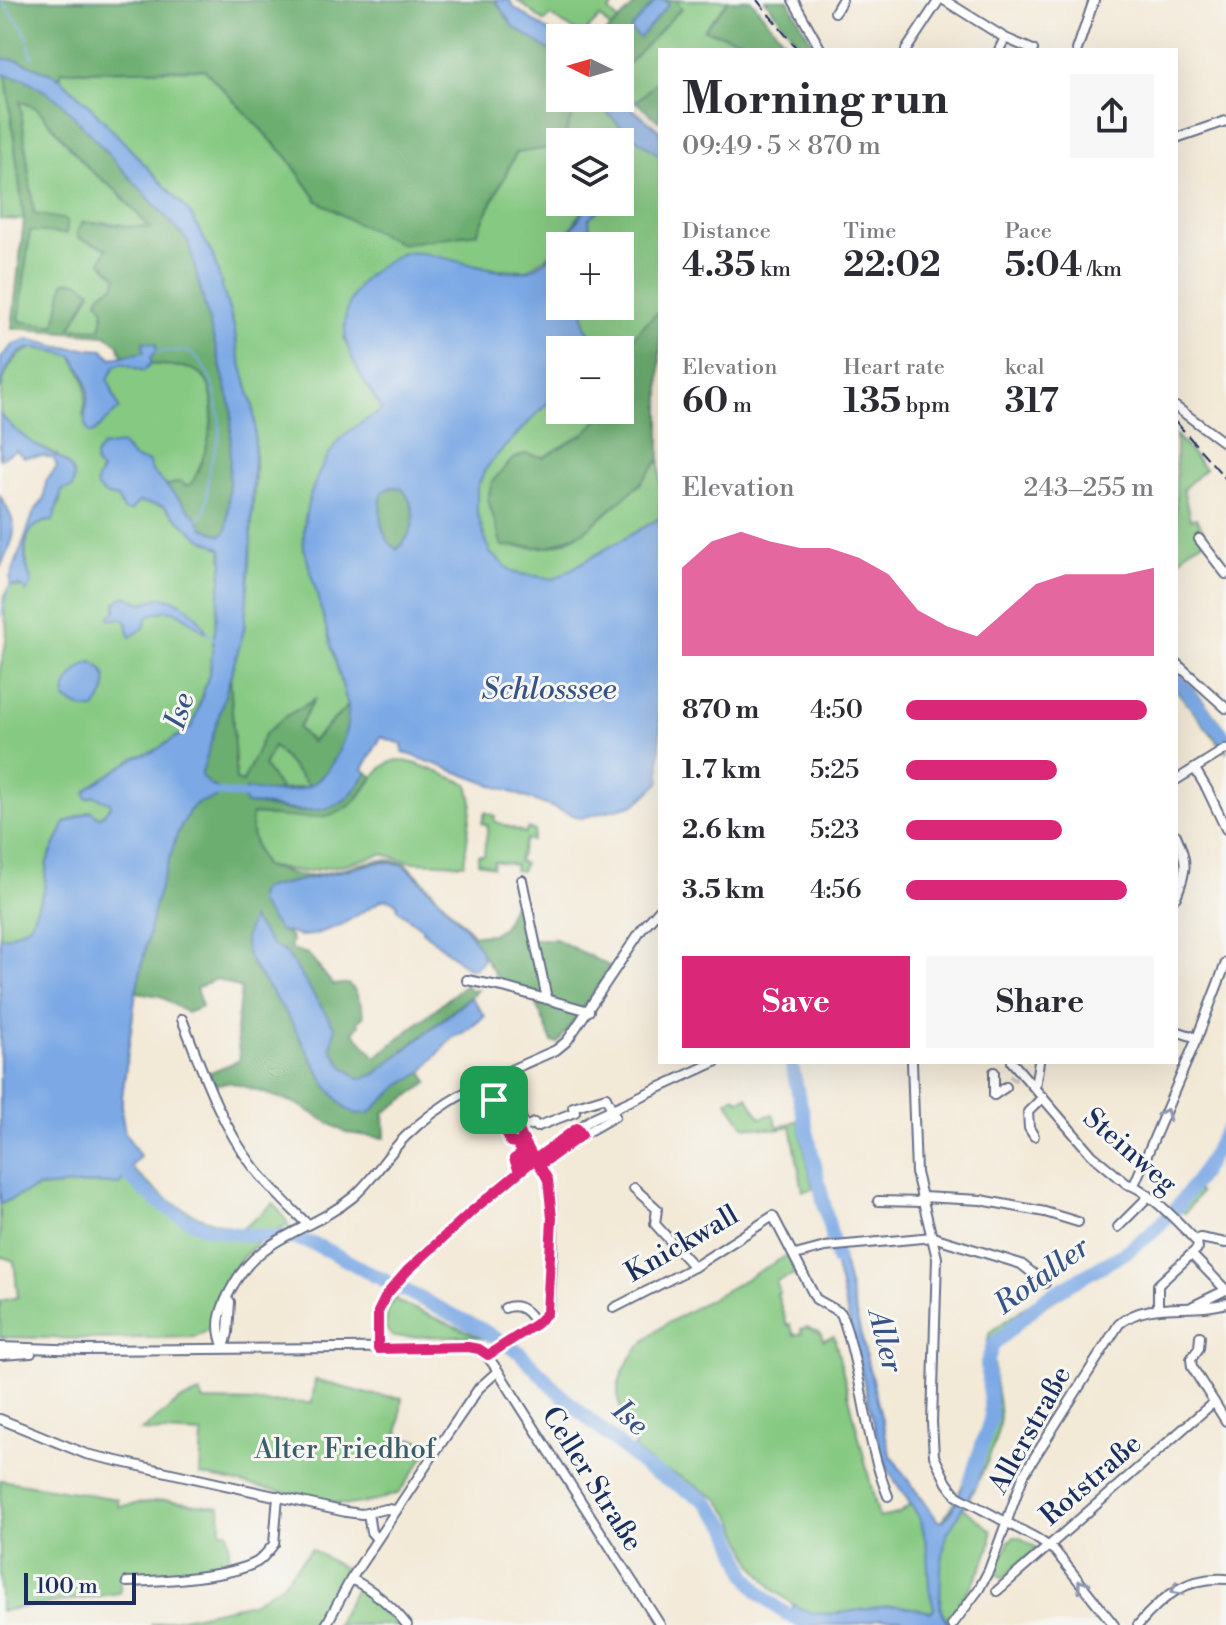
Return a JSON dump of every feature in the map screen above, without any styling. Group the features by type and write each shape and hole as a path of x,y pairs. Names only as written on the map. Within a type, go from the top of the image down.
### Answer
{"street":[{"path":"793,0 820,48"},
{"path":"835,12 842,0"},
{"path":"907,48 942,0 1005,38 1028,48"},
{"path":"1078,48 1094,0"},
{"path":"1000,48 1005,38"},
{"path":"1178,137 1226,121"},
{"path":"1178,408 1224,440"},
{"path":"1199,539 1226,574"},
{"path":"1178,665 1226,708"},
{"path":"1213,695 1226,701"},
{"path":"1178,779 1224,747"},
{"path":"1195,769 1226,829"},
{"path":"1178,840 1186,861 1178,892"},
{"path":"522,880 547,999"},
{"path":"224,1348 217,1333 224,1302 235,1280 262,1249 353,1196 406,1136 450,1099 556,1050 567,1041 642,929 658,911"},
{"path":"1134,1185 1226,963"},
{"path":"467,980 589,1011"},
{"path":"182,1019 218,1108 238,1143 251,1164 307,1224"},
{"path":"1178,1032 1197,1038"},
{"path":"506,1082 505,1089 501,1087 490,1092 493,1104 499,1102 506,1124 512,1122 515,1129 507,1134 510,1142 516,1143 523,1153 514,1159 518,1169 607,1111 711,1064"},
{"path":"912,1064 915,1160 937,1258 932,1441 941,1472 962,1499 1049,1546 1114,1625"},
{"name":"Steinweg","path":"1012,1064 1012,1080"},
{"path":"1035,1087 1039,1064"},
{"name":"Steinweg","path":"994,1072 994,1095 1012,1080"},
{"path":"506,1082 510,1079 514,1084 520,1102 517,1107 525,1127 534,1123 536,1127 575,1112 573,1107 606,1097 607,1111"},
{"name":"Steinweg","path":"1012,1080 1035,1087 1092,1155 1127,1184 1134,1185 1197,1242 1198,1248 1158,1285 1158,1309"},
{"path":"0,1355 84,1350 468,1347 488,1355 549,1307 552,1218 548,1180 522,1137 514,1117 512,1094 506,1082"},
{"path":"1034,1136 1029,1128 1028,1112 1043,1097"},
{"path":"378,1349 378,1312 400,1278 535,1158"},
{"path":"634,1188 657,1209 655,1224 694,1267"},
{"path":"1118,1227 1148,1197"},
{"path":"878,1201 981,1200 1045,1212 1078,1222"},
{"name":"Knickwall","path":"614,1308 694,1267 773,1216 816,1299 841,1313 867,1432 879,1477 888,1496"},
{"path":"795,1255 825,1247 933,1237 1021,1264 1045,1283"},
{"path":"1200,1238 1226,1243"},
{"path":"1189,1308 1226,1290 1193,1256"},
{"name":"Allerstraße","path":"952,1625 989,1570 1024,1474 1119,1324 1134,1314 1158,1309 1206,1308 1226,1303"},
{"path":"505,1308 511,1305 522,1308 533,1320"},
{"path":"1200,1336 1199,1348 1191,1363 1226,1421"},
{"path":"0,1347 84,1350"},
{"name":"Celler Straße","path":"488,1355 660,1625"},
{"path":"326,1625 351,1579 396,1510 479,1388 498,1371"},
{"name":"Rotstraße","path":"997,1591 1214,1402"},
{"path":"0,1419 86,1454 346,1512 396,1510"},
{"path":"127,1582 225,1572 255,1563 274,1544 278,1496"},
{"path":"368,1513 371,1532 377,1539"},
{"path":"351,1579 407,1625"},
{"path":"1138,1625 1165,1596 1181,1587 1203,1579 1226,1579"}],"green space":[{"path":"0,0 495,0 513,26 546,48 546,112 574,112 567,128 546,128 546,148 516,153 477,233 401,244 318,201 287,157 204,69 62,71 60,78 21,61 0,58"},
{"path":"517,0 619,0 609,11 620,22 617,24 606,24 600,17 593,24 564,24 550,16 545,22"},
{"path":"640,0 676,0 682,8 634,58 634,24 615,24"},
{"path":"676,0 729,0 704,30 742,40 746,48 658,48 658,83 636,102 634,57 681,8"},
{"path":"729,0 751,0 790,48 746,48 742,40 704,30"},
{"path":"765,0 788,0 815,48 802,48"},
{"path":"204,69 287,157 318,201 477,233 516,153 546,148 546,216 579,216 568,232 546,232 546,258 527,270 496,269 402,253 368,276 344,339 382,410 337,442 312,490 304,548 348,706 311,742 298,728 313,701 285,717 268,733 243,782 236,780 230,676 244,630 255,476 255,426 234,327 213,256 190,213 60,78 61,71"},
{"path":"0,74 6,75 24,220 0,219"},
{"path":"6,75 25,79 60,101 188,241 232,410 227,529 223,536 203,528 166,486 181,481 185,486 191,484 203,459 212,408 206,380 191,369 151,364 143,342 145,352 123,357 117,343 105,335 12,328 24,220","holes":["20,101 37,108 89,169 117,191 150,228 83,222 77,232 78,238 107,248 101,262 117,277 114,286 102,292 98,300 104,310 100,329 71,328 91,291 75,282 64,282 55,326 19,321 30,231 66,234 67,220 34,214"]},
{"path":"656,82 658,82 658,120 636,102"},
{"path":"20,101 37,108 89,169 117,191 151,229 103,222 79,238 107,248 101,262 118,277 114,286 107,290 101,329 70,328 91,291 64,283 55,326 19,322 30,230 66,234 67,220 34,215"},
{"path":"634,110 658,129 658,313 634,336 592,336 585,326 584,320 634,320 634,232 590,232 589,218 634,216 634,128 567,128 574,112"},
{"path":"658,313 658,461 639,485 585,531 549,547 502,546 488,499 492,482 513,459 525,454 544,457 585,433 594,424 634,424 634,337"},
{"path":"34,348 72,355 85,384 83,416 119,409 108,379 115,365 123,363 143,371 151,364 180,367 196,371 206,380 211,393 211,425 203,459 192,484 185,486 181,482 166,486 126,449 98,451 95,463 102,470 96,483 107,496 117,498 130,511 139,502 164,506 197,536 222,549 223,563 210,671 192,727 90,787 89,798 94,795 111,802 111,806 100,819 90,811 65,823 47,862 44,891 30,925 9,936 0,937 0,668 7,634 4,600 10,586 24,588 32,583 26,555 28,536 32,528 48,521 59,505 62,490 72,487 74,479 57,455 16,432 0,414 3,383 10,366 16,358"},
{"path":"546,404 546,424 594,424 585,433 544,457 525,454 513,459 492,482 488,499 502,546 546,547 576,536 608,512 658,461 658,519 554,579 514,573 490,553 477,513 477,487 485,470"},
{"path":"1178,437 1205,469 1183,489 1190,519 1197,518 1207,539 1187,551 1178,562"},
{"path":"392,487 402,488 413,512 409,535 397,550 386,538 380,516 382,492"},
{"path":"1178,670 1226,729 1226,752 1178,692"},
{"path":"230,676 236,780 243,782 264,735 283,718 314,700 298,728 311,742 348,706 344,740 333,761 318,779 309,786 273,746 264,766 281,790 263,792 247,789 243,797 246,804 291,811 315,810 344,797 367,772 373,777 348,807 327,816 302,818 252,814 252,835 264,866 307,876 381,860 406,863 474,935 491,934 504,926 513,904 524,919 531,939 556,939 611,967 558,1043 552,1042 531,991 493,981 498,979 470,934 401,864 380,862 263,889 258,896 279,930 292,940 290,949 308,954 333,985 347,984 354,989 364,1016 353,1032 376,1057 465,985 471,990 478,990 374,1075 359,1079 343,1066 331,1048 335,1028 287,954 271,944 251,919 252,965 288,1016 328,1088 369,1113 398,1087 423,1071 428,1083 384,1113 385,1138 346,1133 297,1104 246,1087 229,1082 212,1085 208,1073 240,1060 236,1029 241,989 217,979 196,988 202,1007 187,1013 160,996 136,992 155,903 177,835 196,803 216,798 218,789 201,776"},
{"path":"273,745 309,786 281,790 264,766"},
{"path":"400,760 468,784 472,802 464,864 413,862 382,854 303,872 264,866 252,834 252,814 296,817 317,815 347,805 361,795 385,765"},
{"path":"485,812 495,816 494,821 525,833 528,828 535,831 532,841 526,839 518,861 524,864 521,871 514,870 515,865 494,861 493,867 478,862 478,855 484,855 488,825 482,823"},
{"path":"735,1096 738,1100 748,1097 760,1118 773,1114 778,1128 798,1120 813,1189 803,1191 791,1126 778,1130 744,1126 727,1101"},
{"path":"1226,1124 1226,1144 1196,1189 1200,1193 1185,1213 1180,1210 1137,1250 1036,1312 1004,1339 996,1351 994,1368 1000,1415 997,1435 980,1478 963,1508 991,1530 991,1540 976,1577 947,1619 952,1625 929,1625 898,1606 829,1617 803,1612 774,1590 753,1564 734,1520 718,1499 681,1477 655,1467 634,1448 640,1437 623,1414 618,1398 623,1373 637,1350 666,1324 788,1255 795,1274 776,1281 787,1325 790,1324 794,1335 802,1333 801,1329 807,1327 820,1332 823,1340 834,1336 879,1518 898,1514 911,1504 921,1520 924,1534 950,1510 982,1436 987,1413 984,1364 990,1332 1051,1288 1126,1248 1157,1223 1199,1170"},
{"path":"132,1169 169,1200 210,1221 242,1229 274,1203 289,1225 246,1253 229,1277 212,1325 196,1337 0,1337 0,1301 18,1297 14,1261 0,1256 0,1204 37,1188 98,1183 120,1185"},
{"path":"395,1297 398,1302 485,1339 468,1336 393,1337 385,1328 387,1310"},
{"name":"Alter Friedhof","path":"315,1380 368,1394 402,1398 398,1436 433,1444 399,1493 348,1505 200,1475 202,1434 141,1431 179,1401 200,1393 204,1401 312,1403"},
{"path":"0,1480 118,1499 118,1506 165,1500 220,1507 221,1531 228,1531 230,1568 120,1577 120,1593 0,1611"},
{"path":"1014,1537 1037,1548 1004,1578 995,1573 1009,1541"},
{"path":"311,1549 345,1569 310,1625 150,1625 252,1603 282,1584"},
{"path":"356,1588 374,1599 401,1625 336,1625"}],"water":[{"path":"495,0 509,0 515,8 546,29 546,48 513,26"},
{"path":"656,0 669,4 640,38 634,33 634,25"},
{"path":"0,58 21,61 60,78 190,213 213,256 234,327 255,426 250,564 244,630 201,776 218,789 216,798 197,803 189,811 177,835 155,903 136,992 122,1116 125,1133 140,1156 120,1185 98,1183 37,1188 0,1204 0,937 9,936 30,925 44,891 47,862 65,823 91,811 100,818 111,806 110,802 94,796 87,799 85,792 137,757 154,751 192,727 210,671 222,549 197,536 164,506 139,502 130,511 123,510 117,498 107,496 97,488 97,479 102,471 97,467 95,457 102,447 121,444 135,458 148,461 152,471 203,528 222,536 227,529 232,410 188,241 60,101 25,79 0,74"},
{"path":"634,111 658,129 658,155 634,137 634,128 622,128 607,112"},
{"path":"580,216 591,216 590,232 570,232"},
{"name":"Schlosssee","path":"401,254 427,254 515,272 546,260 546,320 584,320 592,336 546,336 546,404 485,470 477,487 477,513 490,553 514,573 554,579 658,519 658,784 636,804 581,818 403,752 402,744 381,737 363,769 367,772 350,795 336,805 298,810 246,804 242,797 247,789 286,791 301,789 317,780 333,763 346,728 348,706 304,548 304,534 311,493 329,454 347,433 382,410 357,368 346,340 347,309 354,293 372,272","holes":["392,487 402,488 411,504 412,527 397,550 383,531 380,516 382,492"]},
{"path":"28,339 59,347 103,350 112,358 144,352 143,341 156,344 156,352 144,371 123,363 115,366 108,379 119,409 93,433 89,433 85,418 86,382 72,355 39,348 20,352 11,363 0,390 1,358 14,344"},
{"path":"0,414 29,441 68,465 74,479 72,488 62,490 53,521 42,523 29,535 25,553 32,583 26,592 22,586 10,586 10,579 34,512 44,499 46,481 57,467 54,459 23,457 16,450 0,459"},
{"path":"0,496 11,516 14,532 0,568"},
{"path":"125,596 142,603 159,598 183,604 200,620 207,633 180,614 167,611 148,616 144,628 130,637 124,619 110,620 109,617 116,611 116,602"},
{"path":"91,662 103,671 106,683 103,697 95,709 86,709 65,699 65,693 72,677"},
{"path":"380,862 401,864 453,914 479,949 483,959 475,968 469,969 398,910 397,903 387,899 341,925 313,935 300,936 279,930 258,903 259,893 263,889"},
{"path":"251,919 271,944 287,954 335,1028 331,1048 343,1066 359,1079 374,1075 471,997 485,1016 452,1038 423,1071 398,1087 369,1113 357,1114 346,1109 328,1088 288,1016 252,964 245,940"},
{"path":"840,1249 890,1453 938,1521 943,1521 950,1514 972,1464 982,1466 977,1482 946,1536 940,1606 948,1625 914,1625 900,1619 880,1619 854,1625 799,1625 787,1617 794,1605 806,1611 832,1614 886,1606 931,1612 934,1608 921,1520 888,1470 881,1453 832,1250"}],"waterway":[{"path":"1,0 28,39"},
{"path":"29,44 32,58"},
{"path":"156,352 179,351 195,356 208,373 216,396 220,433 209,469 205,512 198,519"},
{"path":"0,617 10,586"},
{"path":"207,633 215,639"},
{"name":"Rotaller","path":"1178,681 1226,739"},
{"path":"209,792 251,796"},
{"name":"Aller","path":"791,1064 837,1260"},
{"name":"Rotaller","path":"970,1482 991,1417 987,1363 993,1345 1045,1298 1125,1253 1148,1236 1177,1207 1202,1173 1226,1131"},
{"name":"Ise","path":"114,1160 168,1209 201,1226 245,1235 304,1241 375,1276"},
{"name":"Ise","path":"380,1278 481,1329 519,1352 563,1397 645,1467 705,1500 728,1527 746,1574 759,1592 780,1610 803,1623"}],"railway":[{"path":"757,0 796,48"},
{"path":"1178,424 1226,479"}],"route":[{"path":"494,1100 490,1092 501,1087 505,1089 507,1083 512,1094 512,1110 522,1137 533,1157 535,1159 540,1166 548,1180 552,1218 547,1313 536,1324 488,1355 468,1347 378,1349 380,1304 407,1271 507,1180 535,1159 538,1157 577,1128 582,1135 543,1163 538,1157 533,1157 518,1169 514,1159 523,1153 516,1143 510,1142 507,1134 515,1129 512,1122 506,1124 501,1105 499,1102 493,1104 494,1100"}]}
